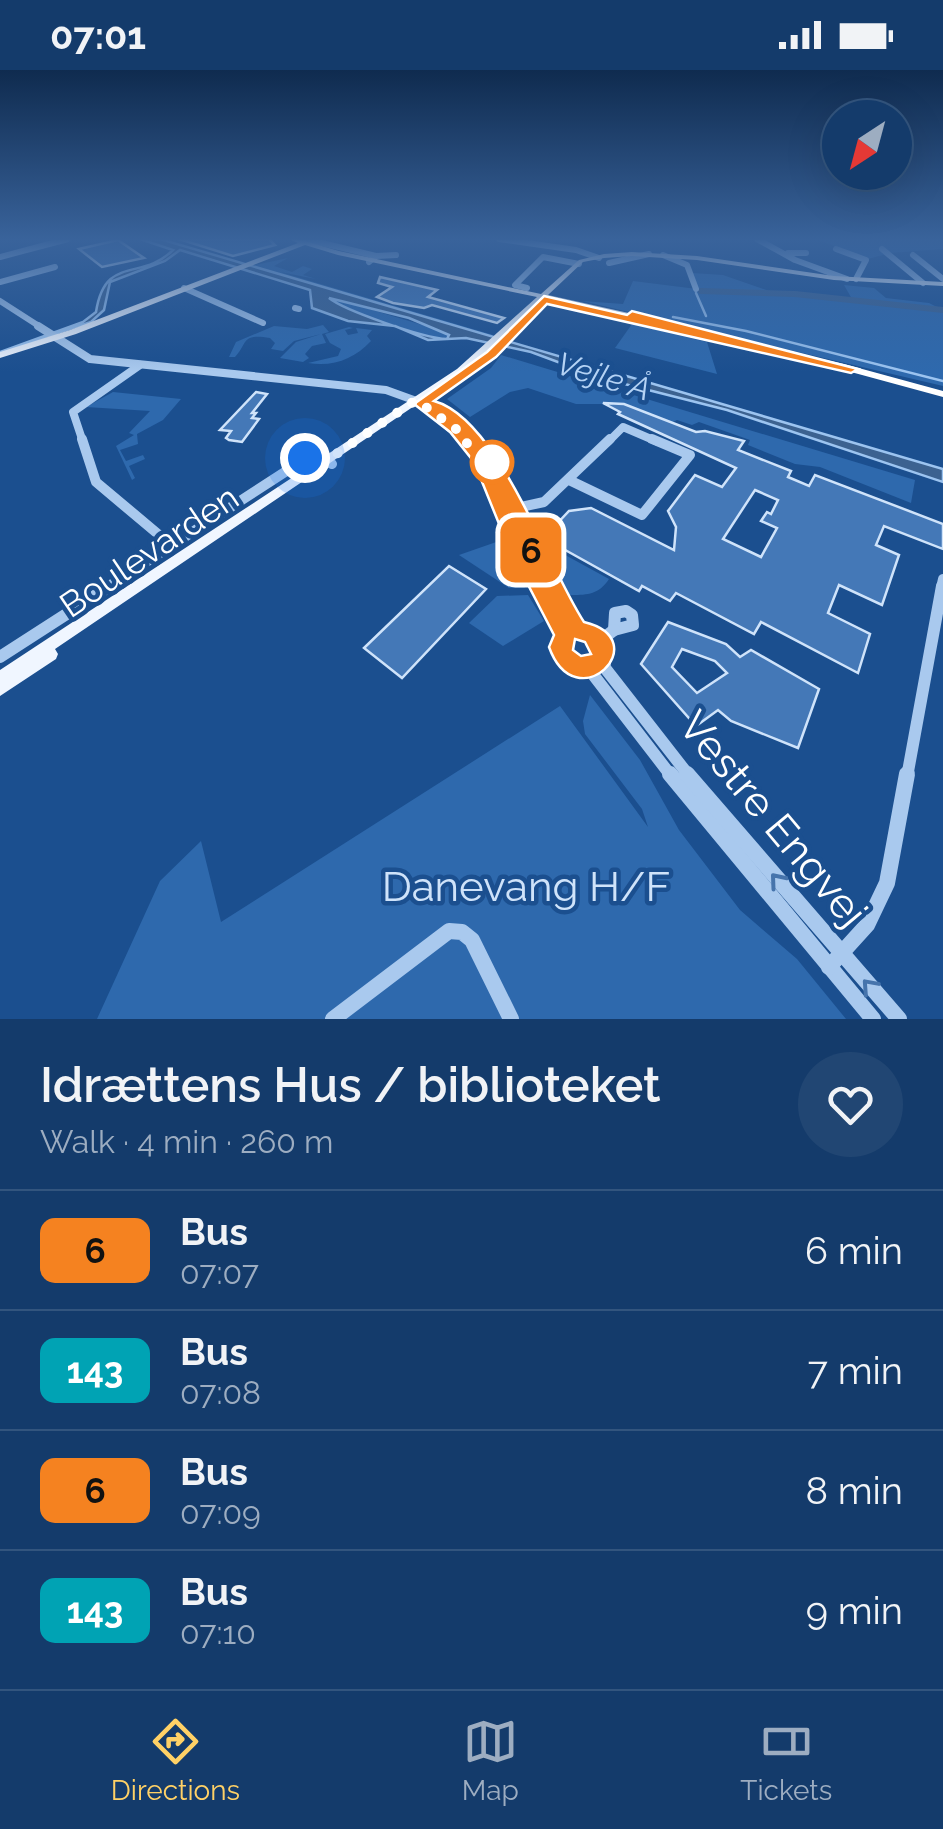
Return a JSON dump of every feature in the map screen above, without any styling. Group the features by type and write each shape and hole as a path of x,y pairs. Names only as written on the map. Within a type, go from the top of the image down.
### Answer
{"highway":[{"path":"545,298 851,369"},
{"path":"719,334 943,394"}],"main road":[{"path":"0,355 196,283"},
{"path":"480,283 719,334"},
{"name":"Boulevarden","path":"0,689 418,402 498,343 559,283"},
{"name":"Boulevarden","path":"0,678 329,463"}],"street":[{"path":"518,283 515,286 528,288"},
{"path":"694,283 696,288"},
{"path":"184,288 259,321"},
{"path":"0,302 90,359 386,390 418,402 466,439 486,468 571,632"},
{"name":"Boulevarden","path":"140,365 73,412 96,482 171,545"},
{"path":"261,377 270,366"},
{"path":"508,510 544,502 623,427 690,455 642,515 569,480"},
{"name":"Boulevarden","path":"0,656 305,458 318,457 329,463"},
{"path":"835,961 867,925 887,883 943,579"},
{"path":"600,641 614,630"},
{"path":"571,632 592,634 600,641 602,658 588,668 577,667 564,657 560,647 571,632"},
{"name":"Vestre Engvej","path":"602,658 604,668 835,961 873,1019"},
{"name":"Vestre Engvej","path":"588,668 709,826 835,961 898,1019"},
{"path":"333,1019 448,932 462,932 472,940 511,1019"}],"green space":[{"path":"309,283 493,335 491,337"},
{"path":"632,283 697,289 695,283 747,283 772,292 852,299 844,285 874,288 886,298 929,303 943,310 943,386 582,301 623,304"},
{"path":"332,298 446,332 448,338 393,326 327,300"},
{"path":"632,324 707,342 717,374 615,348"},
{"path":"323,325 329,332 322,334 326,343 312,346 305,354 309,358 303,362 280,358 296,342 321,334 294,341 283,351 271,349 275,343 270,338 249,338 235,357 229,357 236,342 274,326 307,329"},
{"path":"353,328 345,330 348,335 358,333 356,328 372,330 367,336 371,341 343,360 308,363 338,356 341,349 330,343 325,334"},
{"path":"501,355 915,480 911,503 820,467 795,464 748,445 750,440 699,422 671,423 624,404 576,404 528,388 510,392 470,417 447,399 491,368"},
{"path":"113,392 181,399 163,420 137,434 138,444 120,450 126,461 143,455 145,459 129,466 135,478 132,480 116,446 134,435 129,433 150,411 86,407"},
{"path":"536,539 609,579 596,592 566,595"},
{"path":"502,540 525,588 509,588 459,555"},
{"path":"528,595 544,621 503,646 469,623 497,596"},
{"name":"Danevang H/F","path":"590,695 640,760 679,830 740,910 797,959 846,1019 97,1019 160,881 201,841 221,922 560,706 648,827 642,809 585,734 583,721"}],"water":[{"path":"110,283 104,310 91,322 0,352 83,322 96,312 101,294"},
{"name":"Vejle Å","path":"288,283 311,283 943,469 943,482 727,410 601,378 531,352 466,338 447,339 449,335 409,318 329,298 394,326 348,321 312,308 310,290"},
{"path":"397,327 447,339 428,340"}],"building":[{"path":"379,283 408,283 437,290 428,297 504,318 497,323 432,305 424,308 377,297 392,287"},
{"path":"256,392 267,394 252,413 256,413 252,418 259,419 242,442 229,440 226,438 231,431 220,430"},
{"path":"603,403 624,404 696,432 744,441 738,450 791,471 788,477 809,486 815,475 943,524 943,549 884,526 876,545 899,555 882,605 839,585 828,613 870,634 858,673 761,622 754,634 676,593 670,601 642,586 639,591 558,546 552,529 569,511 591,508 674,550 676,527 668,511 695,475 722,487 736,468","holes":["755,490 778,500 771,514 767,512 761,521 777,528 761,557 723,539"]},
{"path":"449,566 486,589 402,678 364,648"},
{"path":"668,622 726,644 740,657 751,650 819,689 798,748 731,721 718,710 696,726 641,664","holes":["682,649 715,661 727,673 697,693 672,667"]}],"waterway":[{"path":"701,291 795,294 943,310"},
{"path":"696,293 706,316"},
{"path":"673,317 746,331 943,381"}],"bus line":[{"name":"6","path":"424,408 456,429 482,460 518,546 566,634 560,642 564,657 577,667 597,665 604,654 603,645 592,634 577,630 558,600 530,548 499,475 476,436 436,406 422,404 492,354 544,300 851,369 632,314"}],"route":[{"path":"305,458 326,461 416,400 456,429 486,468 492,462"}]}
